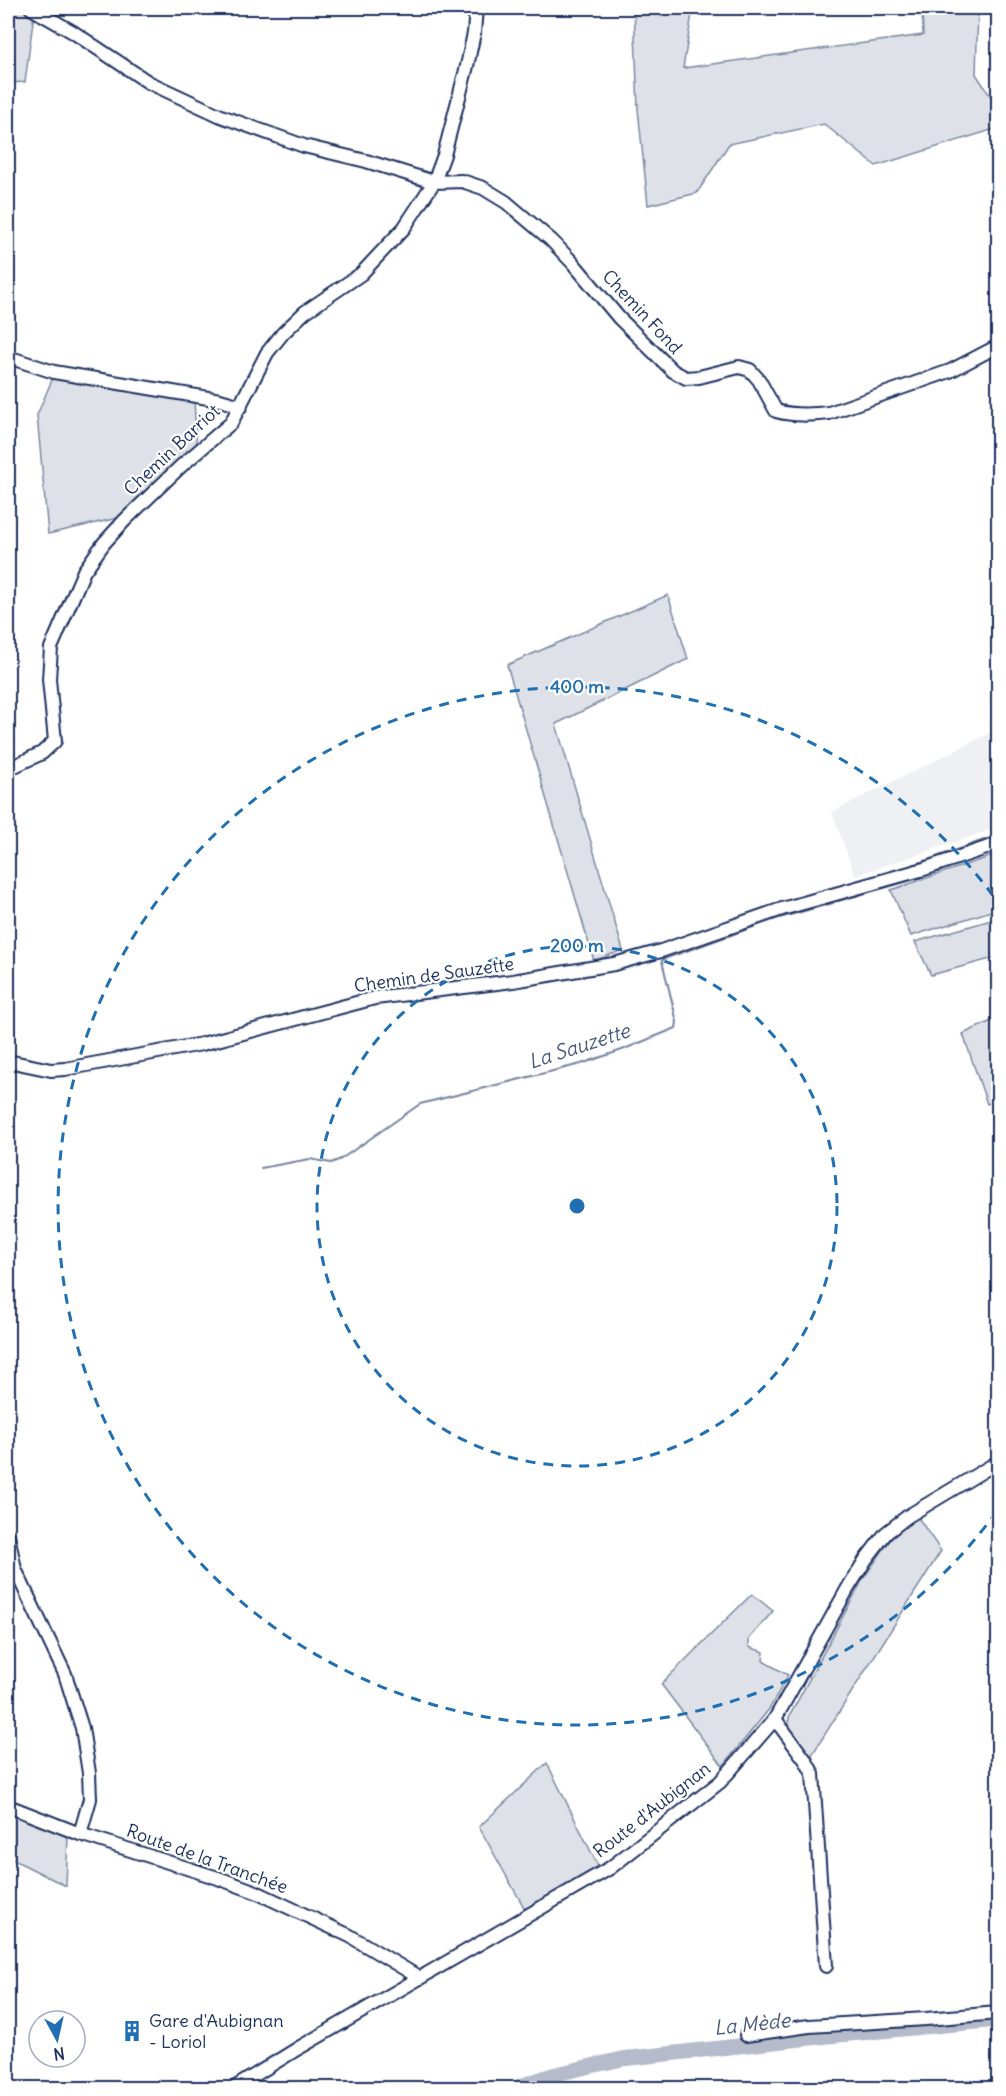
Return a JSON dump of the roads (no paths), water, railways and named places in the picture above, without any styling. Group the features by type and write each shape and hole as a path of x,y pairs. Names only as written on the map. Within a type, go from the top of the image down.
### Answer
{"street":[{"path":"31,8 73,32 148,82 221,116 304,147 366,161 434,182"},
{"name":"Chemin Barriot","path":"8,769 42,753 55,741 49,679 51,648 84,571 104,543 180,467 231,423 267,354 283,333 305,312 362,274 376,260 404,228 434,182 444,155 467,66 474,33 476,8"},
{"name":"Chemin Fond","path":"434,182 462,181 483,188 506,202 573,263 619,318 673,371 686,378 739,367 750,370 759,380 776,411 790,415 809,416 830,413 950,371 999,346"},
{"path":"8,357 54,372 220,400 241,406"},
{"name":"Chemin de Sauzette","path":"8,1061 51,1070 71,1068 202,1044 375,998 524,980 614,964 661,951 782,909 924,869 999,844"},
{"name":"Route d'Aubignan","path":"234,2088 297,2049 610,1868 720,1782 775,1719 848,1588 886,1533 908,1516 999,1462"},
{"path":"8,1535 15,1569 65,1674 82,1728 89,1773 90,1799 80,1833"},
{"path":"775,1719 813,1774 826,1966"},
{"name":"Route de la Tranchée","path":"8,1806 80,1833 256,1892 350,1936 420,1978"},
{"path":"746,2035 809,2026 999,2013"}],"waterway":[{"name":"La Sauzette","path":"902,869 998,835"},
{"path":"838,901 919,878 998,851"},
{"name":"La Sauzette","path":"261,1168 310,1159 331,1163 341,1159 420,1104 581,1064 676,1028 677,1022 662,961 664,959 776,919 833,903"},
{"name":"La Mède","path":"514,2088 552,2075 622,2059 998,2020"}],"place":[{"name":"Gare d'Aubignan - Loriol","path":"132,2031"}]}
